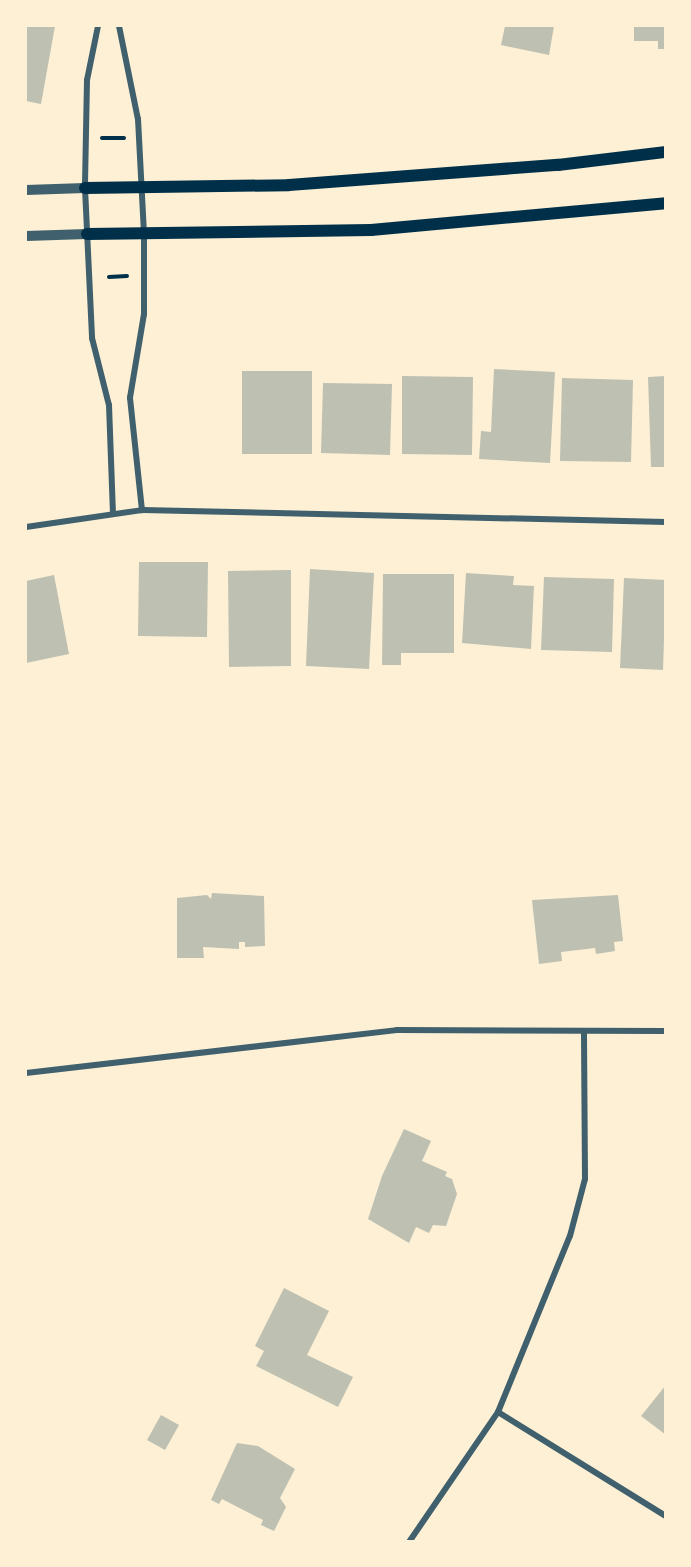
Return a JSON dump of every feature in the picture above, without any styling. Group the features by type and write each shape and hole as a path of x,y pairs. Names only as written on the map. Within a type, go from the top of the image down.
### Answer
{"main road":[{"path":"85,188 289,185 558,165 666,152"},
{"path":"87,234 144,236 371,230 666,203"}],"street":[{"path":"98,26 87,80 85,188 92,338 110,405 113,513"},
{"path":"120,26 138,119 144,236 144,314 130,398 142,510"},
{"path":"26,190 85,188"},
{"path":"26,236 87,234"},
{"path":"26,527 142,510 666,522"},
{"path":"26,1073 397,1030 584,1033 666,1031"},
{"path":"409,1542 498,1412 570,1236 585,1179 584,1033"},
{"path":"498,1412 666,1516"}],"path":[{"path":"102,138 125,138"},
{"path":"109,278 127,276"}],"building":[{"path":"26,26 55,26 41,104 26,101"},
{"path":"505,26 554,26 549,55 501,45"},
{"path":"634,26 666,26 666,49 658,49 658,41 634,41"},
{"path":"494,369 555,372 550,463 479,459 481,431 491,432"},
{"path":"242,371 312,371 312,454 242,454"},
{"path":"402,376 473,377 472,455 402,454"},
{"path":"666,376 666,467 651,467 648,377"},
{"path":"562,378 633,380 631,462 560,461"},
{"path":"323,383 392,384 390,455 321,453"},
{"path":"139,562 208,562 207,637 138,636"},
{"path":"310,569 374,573 369,669 306,666"},
{"path":"291,570 291,666 229,667 228,571"},
{"path":"466,573 514,576 513,585 534,586 531,649 462,643"},
{"path":"383,574 454,574 454,653 401,653 401,665 382,665"},
{"path":"54,575 69,654 26,663 26,581"},
{"path":"544,577 614,579 612,652 541,650"},
{"path":"624,578 666,580 663,670 620,668"},
{"path":"212,893 264,896 265,946 245,947 245,942 239,942 239,949 203,947 204,958 177,958 177,898 207,895 211,899"},
{"path":"618,895 623,941 614,942 615,951 596,954 595,948 561,952 562,961 539,964 532,900"},
{"path":"404,1129 431,1141 422,1161 447,1172 445,1176 452,1179 457,1194 446,1226 433,1225 429,1233 416,1227 409,1243 368,1219 382,1176"},
{"path":"284,1288 329,1311 307,1355 353,1377 338,1407 256,1366 264,1351 255,1346"},
{"path":"666,1385 666,1435 641,1416"},
{"path":"161,1415 179,1425 165,1450 147,1440"},
{"path":"237,1443 258,1446 295,1469 280,1498 286,1507 274,1531 261,1525 263,1520 222,1499 219,1504 211,1500"}]}
